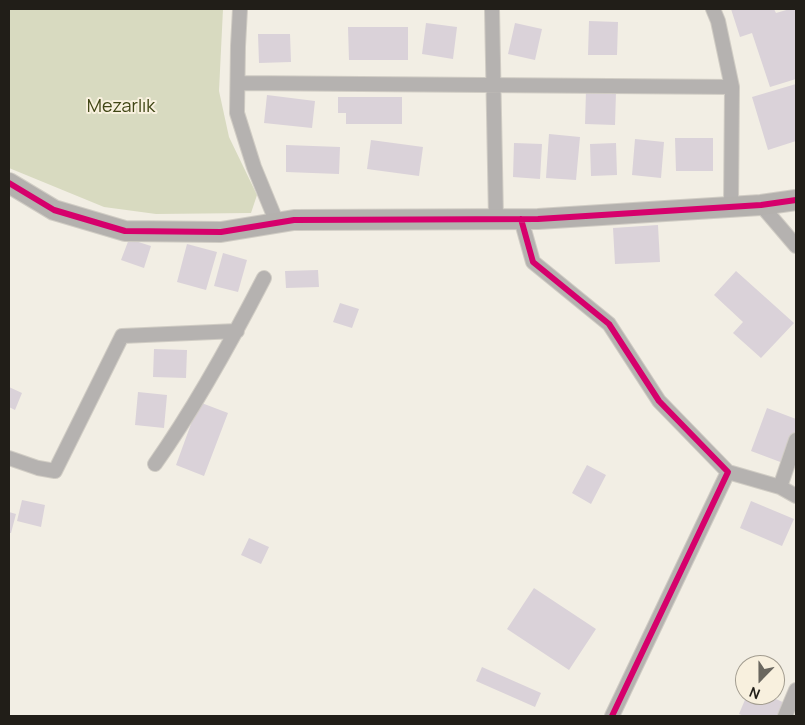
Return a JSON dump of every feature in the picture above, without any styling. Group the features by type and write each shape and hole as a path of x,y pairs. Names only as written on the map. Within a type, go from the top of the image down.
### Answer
{"street":[{"path":"240,9 238,112 254,167 277,223"},
{"path":"492,9 496,219"},
{"path":"713,9 718,21 732,87 731,207"},
{"path":"238,83 732,87"},
{"path":"9,184 54,210 125,232 221,232 294,220 521,219 761,205 796,200"},
{"path":"761,205 796,246"},
{"path":"521,219 533,262 609,324 659,401 728,472 780,487 796,496"},
{"path":"155,464 175,436 236,332 264,278"},
{"path":"9,458 38,468 55,471 122,336 236,332"},
{"path":"780,487 796,440"},
{"path":"612,716 728,472"},
{"path":"785,716 796,690"}],"green space":[{"name":"Mezarlık","path":"9,9 223,9 219,91 229,137 257,195 251,213 156,214 104,207 9,168"}],"building":[{"path":"731,9 774,9 776,13 796,9 796,79 770,87 752,33 740,37"},
{"path":"589,21 618,22 617,55 588,55"},
{"path":"426,23 457,27 453,59 422,54"},
{"path":"515,23 542,29 535,60 508,54"},
{"path":"348,27 408,27 408,60 349,60"},
{"path":"258,34 290,34 291,62 259,63"},
{"path":"796,84 796,141 768,150 752,97"},
{"path":"586,91 616,92 615,125 585,124"},
{"path":"267,95 315,101 312,128 264,123"},
{"path":"338,97 402,97 402,124 346,124 346,113 338,113"},
{"path":"549,134 580,137 576,180 546,178"},
{"path":"675,138 713,138 713,171 676,171"},
{"path":"635,139 664,142 661,178 632,175"},
{"path":"371,140 423,147 419,176 367,169"},
{"path":"514,143 542,144 540,179 513,177"},
{"path":"616,143 617,175 591,176 590,144"},
{"path":"286,145 340,147 339,174 286,172"},
{"path":"658,225 660,262 615,264 613,228"},
{"path":"129,239 151,246 144,268 121,260"},
{"path":"187,244 217,252 206,290 177,282"},
{"path":"223,253 247,260 238,292 214,286"},
{"path":"318,270 319,287 286,288 285,271"},
{"path":"736,271 794,323 761,358 733,333 743,322 714,295"},
{"path":"340,303 359,309 352,328 333,322"},
{"path":"154,349 187,350 186,378 153,377"},
{"path":"9,387 22,393 15,410 9,407"},
{"path":"138,392 167,395 164,428 135,425"},
{"path":"199,402 228,413 204,476 176,465"},
{"path":"767,408 796,419 796,429 783,463 751,451"},
{"path":"587,465 606,475 591,504 572,493"},
{"path":"22,500 45,505 41,527 17,521"},
{"path":"751,501 794,519 782,546 740,528"},
{"path":"9,512 16,514 11,533 9,533"},
{"path":"249,538 269,547 261,564 241,555"},
{"path":"534,588 596,629 569,670 507,629"},
{"path":"482,667 541,693 535,707 476,681"},
{"path":"787,704 781,716 744,716 739,714 743,705"}],"cycle path":[{"path":"9,183 54,210 125,231 221,232 294,220 538,219 761,205 796,200"},
{"path":"521,219 533,262 609,324 659,401 728,472 612,716"}]}
